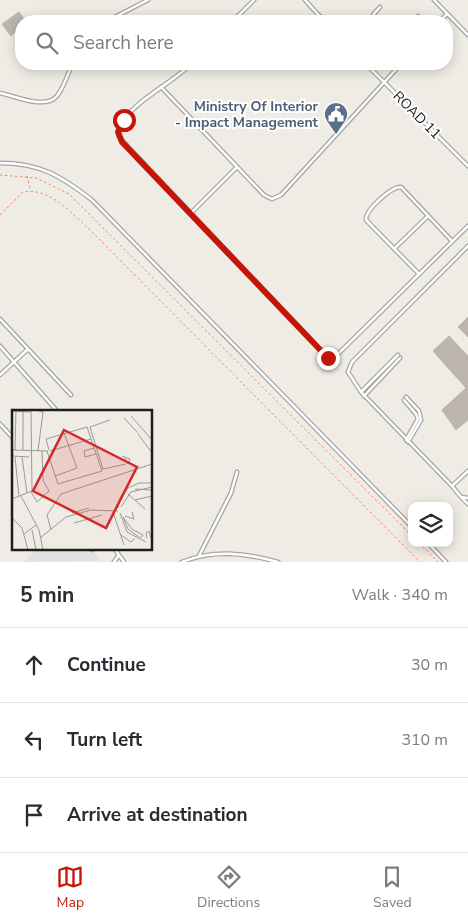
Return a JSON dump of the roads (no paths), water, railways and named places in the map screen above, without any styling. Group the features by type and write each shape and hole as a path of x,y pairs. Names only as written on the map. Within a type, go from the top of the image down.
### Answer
{"lane":[{"path":"119,15 148,0"},
{"path":"239,15 254,0"},
{"path":"306,0 319,15"},
{"path":"434,0 447,14"},
{"path":"372,15 380,7"},
{"path":"453,20 468,35"},
{"path":"0,93 40,102 50,101 57,96 69,70"},
{"path":"185,70 161,87 120,124 118,132 122,142 330,359 335,357 468,226"},
{"name":"ROAD 11","path":"372,70 468,166"},
{"path":"161,87 237,167 268,198 272,199 279,197 395,70"},
{"path":"0,163 15,163 43,168 66,180 92,200 408,523"},
{"path":"190,214 237,167"},
{"path":"419,274 366,220 366,214 373,206 390,190 401,187 452,241"},
{"path":"394,248 428,216"},
{"path":"468,246 349,367 350,377 364,396 468,504"},
{"path":"0,319 71,395"},
{"path":"0,346 56,410"},
{"path":"0,375 28,349"},
{"path":"361,392 399,357 364,396"},
{"path":"406,397 419,411 421,420 407,441"},
{"path":"404,400 418,419 407,441"},
{"path":"0,424 12,437"},
{"path":"199,556 231,493 237,472"},
{"path":"452,486 468,472"},
{"path":"461,497 468,498"},
{"path":"432,547 446,562"},
{"path":"115,550 124,562"},
{"path":"182,562 199,556 230,553 258,556 278,562"},
{"path":"114,562 119,555"}],"place":[{"name":"Ministry Of Interior - Impact Management","path":"336,135"}]}
